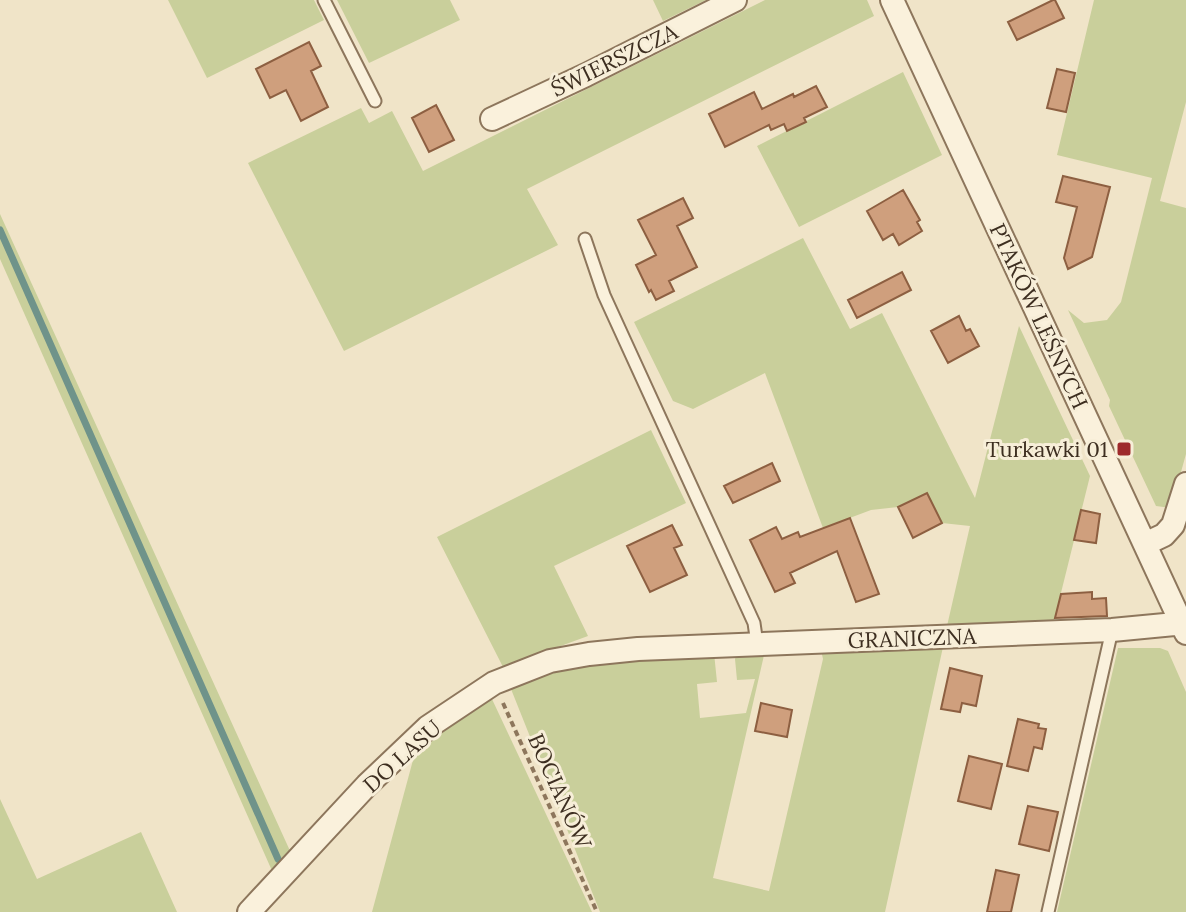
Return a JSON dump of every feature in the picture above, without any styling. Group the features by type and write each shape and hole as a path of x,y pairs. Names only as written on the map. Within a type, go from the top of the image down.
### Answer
{"street":[{"name":"ŚWIERSZCZA","path":"492,119 735,0"},
{"name":"PTAKÓW LEŚNYCH","path":"892,0 1185,626"},
{"path":"1145,544 1164,535 1173,525 1186,484"},
{"name":"GRANICZNA","path":"638,649 1185,626"},
{"name":"DO LASU","path":"249,912 367,785 428,727 494,683 550,661 638,649"}],"lane":[{"path":"324,0 375,101"},
{"path":"585,239 604,295 754,623 757,644"},
{"path":"1048,912 1112,630"}],"path":[{"name":"BOCIANÓW","path":"494,683 597,912"}],"green space":[{"path":"168,0 314,0 324,20 207,78"},
{"path":"337,0 450,0 460,20 369,63"},
{"path":"653,0 706,0 663,21"},
{"path":"765,0 867,0 874,16 527,189 558,245 344,351 248,163 361,108 369,123 392,111 423,171"},
{"path":"1094,0 1186,0 1186,102 1160,201 1186,208 1186,454 1171,508 1156,506 1068,310 1084,323 1107,320 1121,302 1152,178 1057,155"},
{"path":"903,72 942,155 799,227 757,146"},
{"path":"0,214 291,853 273,873 0,259"},
{"path":"803,238 850,329 882,313 975,498 1019,326 1090,476 1054,621 947,626 970,526 942,523 927,493 898,507 871,510 823,528 765,373 693,409 673,401 634,322"},
{"path":"651,430 686,503 554,566 588,636 503,667 437,537"},
{"path":"943,647 885,912 600,912 509,684 570,664 714,653 717,682 697,684 700,718 746,713 755,679 737,680 735,659 737,654 765,651 713,878 769,891 823,659 821,650"},
{"path":"1118,648 1160,648 1168,651 1186,692 1186,912 1057,912"},
{"path":"491,697 592,912 372,912 416,749"},
{"path":"0,799 37,879 141,832 177,912 0,912"}],"building":[{"path":"1053,0 1064,18 1017,40 1008,22"},
{"path":"309,42 321,66 311,71 328,107 301,121 286,90 270,98 256,69"},
{"path":"1057,69 1075,73 1066,112 1047,108"},
{"path":"816,86 827,107 804,118 806,122 787,131 784,124 771,130 769,125 725,147 709,114 754,92 762,109"},
{"path":"436,105 454,140 429,152 412,118"},
{"path":"1063,176 1110,187 1092,257 1068,269 1064,258 1077,207 1056,202"},
{"path":"903,190 920,220 917,222 922,231 899,245 893,234 883,240 867,211"},
{"path":"683,198 693,218 677,226 697,267 669,281 674,291 656,300 636,265 656,255 638,220"},
{"path":"902,272 911,290 857,318 848,300"},
{"path":"959,316 966,331 970,329 979,346 948,363 931,331"},
{"path":"772,463 780,481 733,503 724,486"},
{"path":"927,493 942,523 913,538 898,507"},
{"path":"1081,510 1100,514 1096,543 1074,540"},
{"path":"850,518 879,594 856,602 837,551 790,573 795,583 775,592 750,540 776,527 782,539 798,532 800,537"},
{"path":"672,525 682,545 674,548 687,575 650,592 627,546"},
{"path":"1092,592 1092,599 1106,598 1107,616 1055,618 1061,594"},
{"path":"950,668 982,676 976,706 962,703 960,712 941,709"},
{"path":"761,703 792,710 787,737 755,731"},
{"path":"1018,719 1046,729 1042,749 1034,747 1028,771 1007,766"},
{"path":"969,756 1002,764 991,809 958,801"},
{"path":"1028,806 1058,812 1049,851 1019,844"},
{"path":"996,870 1019,875 1011,912 987,912"}],"waterway":[{"path":"0,230 278,859"}],"place":[{"name":"Turkawki 01","path":"1124,449"}]}
